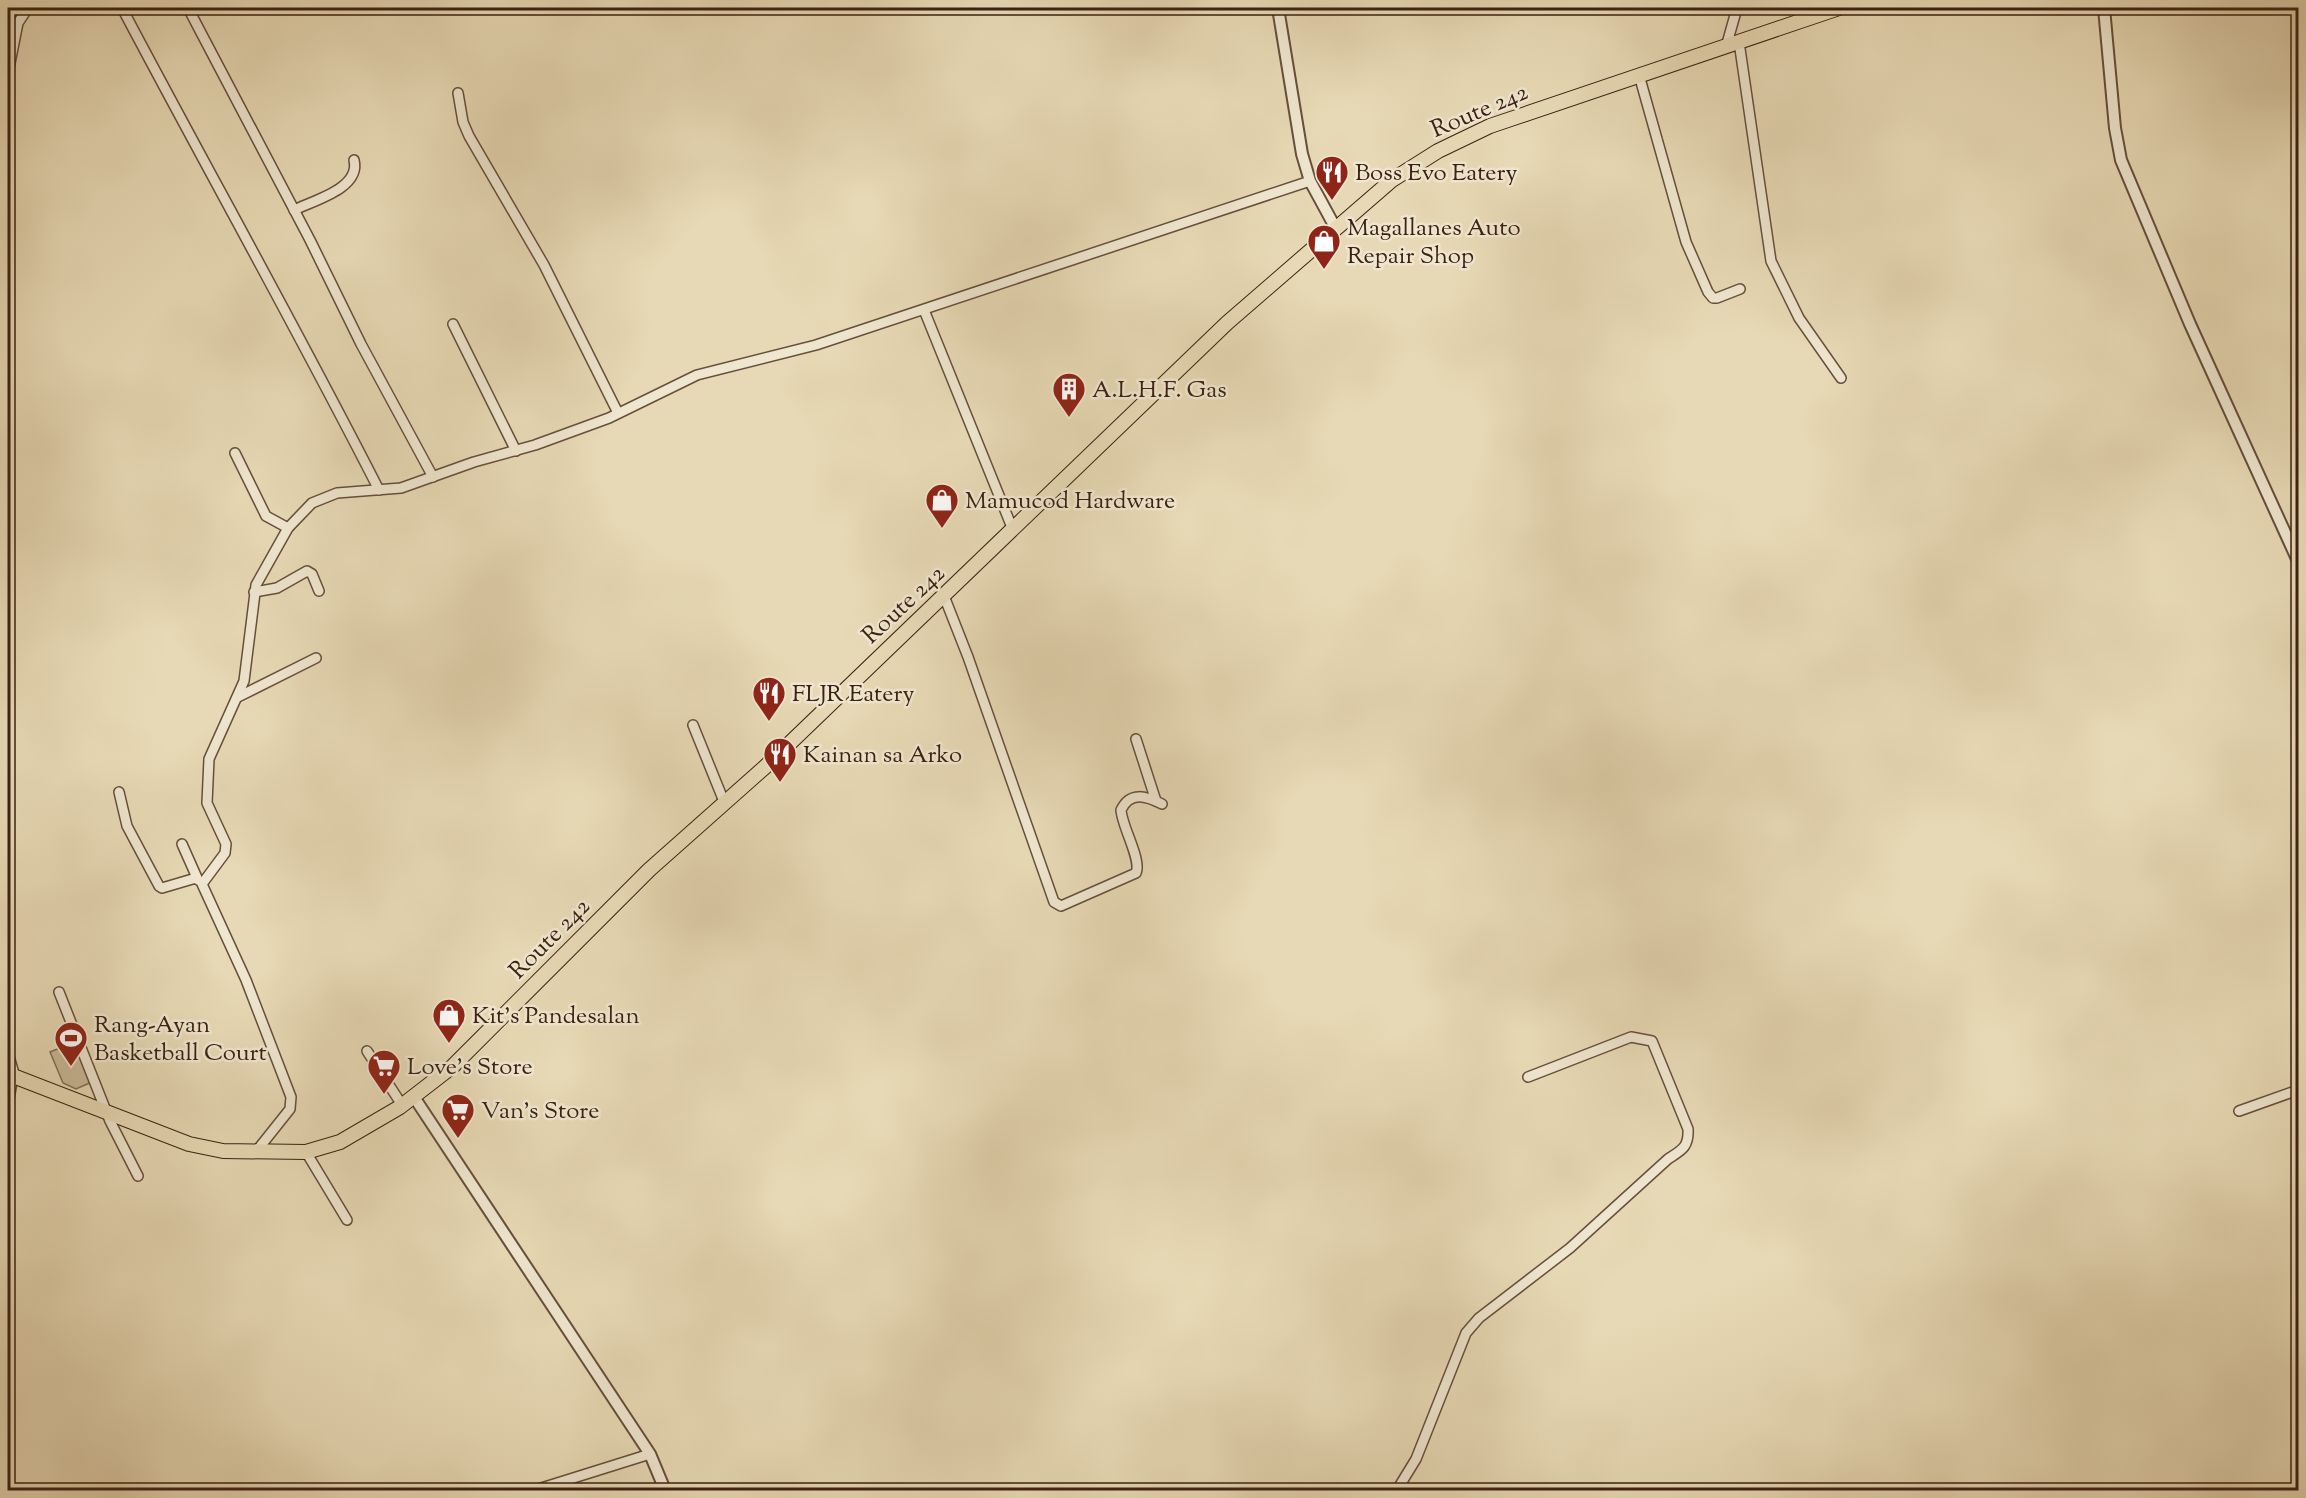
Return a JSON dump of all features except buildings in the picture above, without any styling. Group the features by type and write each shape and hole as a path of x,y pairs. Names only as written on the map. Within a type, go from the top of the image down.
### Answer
{"main road":[{"name":"Route 242","path":"12,1075 189,1144 223,1151 306,1152 340,1142 408,1101 453,1066 649,870 725,804 1227,323 1335,227 1392,180 1464,137 1515,117 1839,8"}],"street":[{"path":"8,73 18,23 28,8"},
{"path":"122,8 216,186 301,337 379,490"},
{"path":"188,8 361,344 433,477"},
{"path":"1278,8 1297,131 1310,181 1335,227"},
{"path":"1737,8 1733,44 1771,261 1799,318 1841,378"},
{"path":"2104,8 2115,128 2121,160 2190,324 2298,561"},
{"path":"1639,75 1686,242 1708,292 1717,298 1740,289"},
{"path":"458,93 463,122 469,136 495,186 544,265 618,413"},
{"path":"294,210 351,182 355,172 354,160"},
{"path":"119,792 131,835 162,888 199,881 223,859 226,844 207,803 209,759 244,681 254,592 259,578 288,528 304,509 322,497 355,490 401,488 573,432 697,375 816,345 1310,181"},
{"path":"924,310 1013,530"},
{"path":"453,324 516,450"},
{"path":"235,453 266,516 288,528"},
{"path":"254,592 276,588 307,571 312,574 319,591"},
{"path":"944,596 969,657 1054,902 1061,906 1136,873 1139,865 1128,838 1121,810 1130,798 1136,796 1159,802 1136,739"},
{"path":"238,697 316,658"},
{"path":"693,725 725,804"},
{"path":"182,844 246,980 291,1097 290,1109 255,1153"},
{"path":"59,992 106,1112 138,1176"},
{"path":"1397,1491 1416,1459 1466,1333 1479,1318 1570,1248 1668,1159 1686,1148 1689,1141 1688,1129 1652,1041 1630,1037 1528,1077"},
{"path":"367,1051 408,1101 650,1454 665,1491"},
{"path":"8,1053 12,1075 8,1105"},
{"path":"2239,1111 2298,1090"},
{"path":"306,1152 347,1220"},
{"path":"535,1491 650,1454"}],"shaded area":[{"name":"Rang-Ayan Basketball Court","path":"75,1042 92,1082 76,1089 63,1083 50,1052"}],"place":[{"name":"Boss Evo Eatery","path":"1332,201"},
{"name":"Magallanes Auto Repair Shop","path":"1324,270"},
{"name":"A.L.H.F. Gas","path":"1069,418"},
{"name":"Mamucod Hardware","path":"942,529"},
{"name":"FLJR Eatery","path":"769,722"},
{"name":"Kainan sa Arko","path":"780,783"},
{"name":"Kit's Pandesalan","path":"449,1044"},
{"name":"Rang-Ayan Basketball Court","path":"71,1067"},
{"name":"Love's Store","path":"384,1095"},
{"name":"Van's Store","path":"458,1139"}]}
